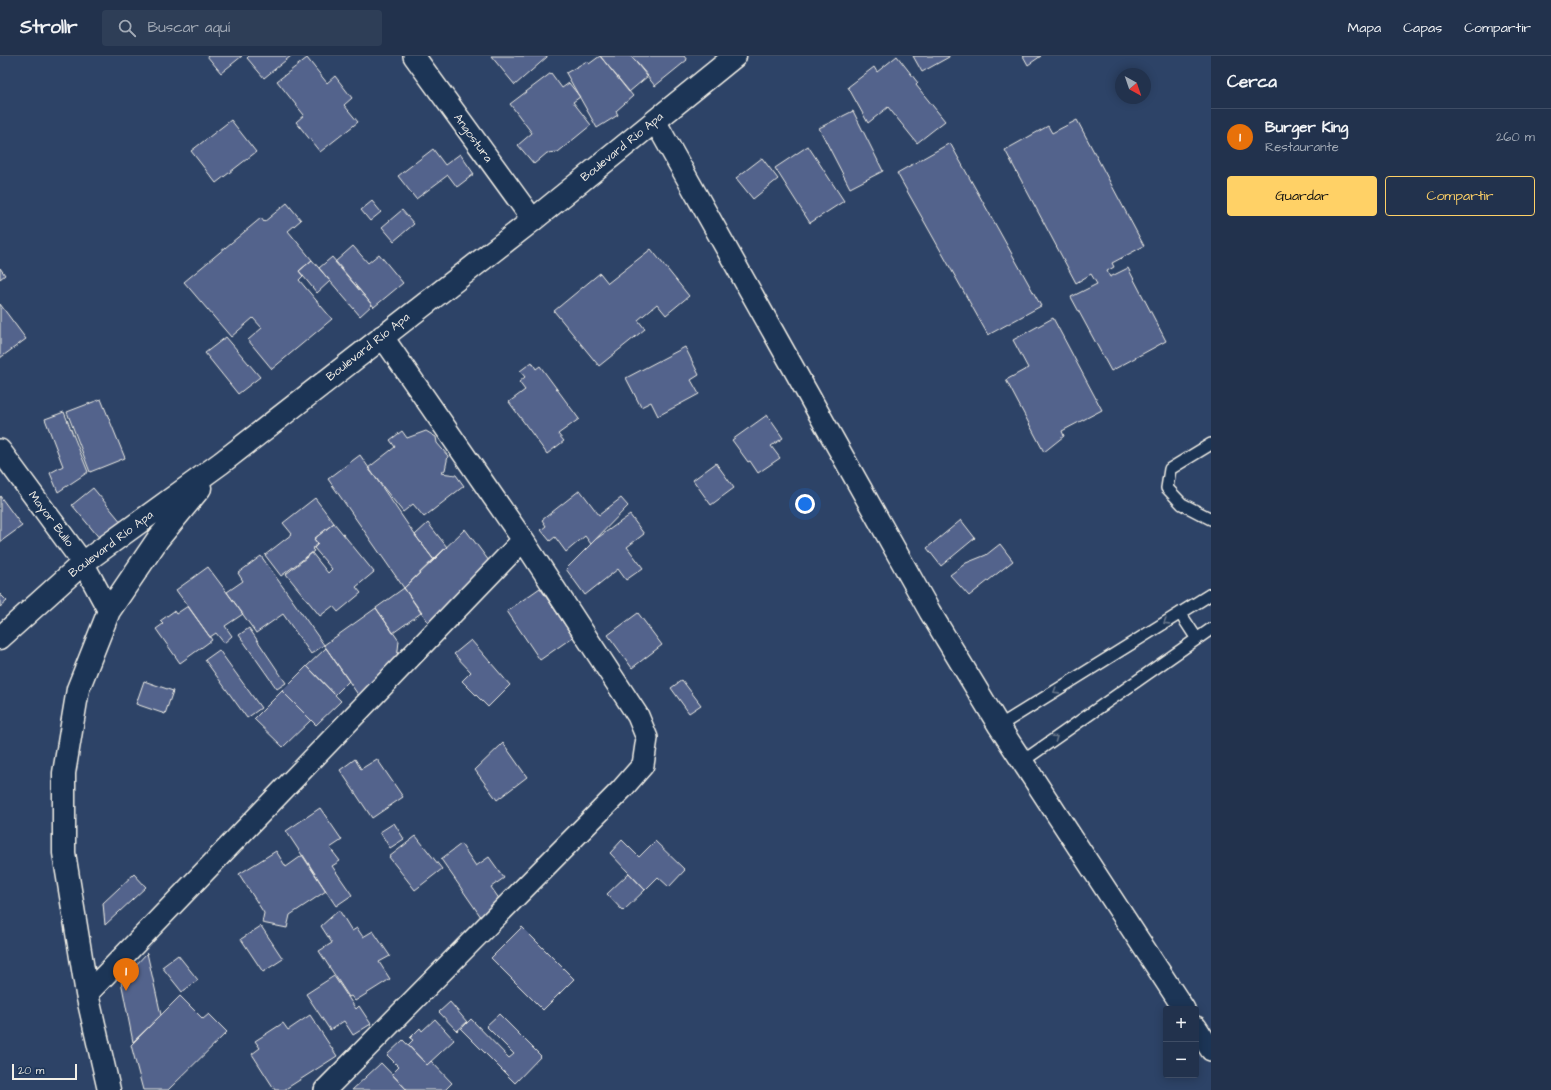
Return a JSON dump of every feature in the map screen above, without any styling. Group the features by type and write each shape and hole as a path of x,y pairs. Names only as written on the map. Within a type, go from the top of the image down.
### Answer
{"main road":[{"name":"Boulevard Río Apa","path":"0,638 83,563 221,463 382,336 533,220 735,56"},
{"path":"109,1090 87,994 64,853 64,773 78,689 109,611 158,539 221,463"}],"street":[{"name":"Angostura","path":"414,56 533,220"},
{"path":"655,120 930,612 999,726 1182,1006"},
{"path":"325,1090 622,789 643,764 646,738 638,716 523,540 382,336"},
{"name":"Mayor Bullo","path":"0,450 83,563 109,611"},
{"path":"87,994 523,540"},
{"path":"1199,1032 1211,1050"}],"lane":[{"path":"1211,444 1170,469 1168,488 1182,504 1211,519"},
{"path":"999,726 1211,594"},
{"path":"1180,613 1197,639"},
{"path":"1023,761 1211,629"}],"building":[{"path":"207,56 242,56 221,73"},
{"path":"249,56 291,56 264,78 247,58"},
{"path":"491,56 547,56 547,57 515,85"},
{"path":"600,56 633,96 616,111 618,115 597,128 566,73 587,61 589,64"},
{"path":"600,56 631,56 648,76 629,92"},
{"path":"631,56 684,56 687,60 655,86"},
{"path":"897,56 918,83 916,85 945,121 917,143 888,107 868,123 848,87 874,67 877,72"},
{"path":"913,56 949,56 949,57 922,72"},
{"path":"1023,56 1041,56 1028,65"},
{"path":"307,58 327,83 335,76 352,98 344,105 358,122 320,152 296,122 304,115 277,81"},
{"path":"551,73 562,88 569,83 580,97 573,102 591,125 558,152 547,153 534,164 518,145 532,133 510,104"},
{"path":"853,111 883,171 850,188 819,128"},
{"path":"231,120 256,152 216,183 191,151"},
{"path":"1077,120 1144,246 1112,263 1114,267 1107,271 1110,277 1128,268 1166,341 1111,371 1071,297 1097,284 1091,274 1076,283 1005,150 1048,126 1052,133"},
{"path":"950,143 1041,306 988,335 897,173"},
{"path":"808,146 844,201 810,223 775,168"},
{"path":"433,149 445,165 460,154 474,174 457,187 448,175 416,199 398,176"},
{"path":"762,158 778,179 753,199 736,178"},
{"path":"372,201 381,212 370,221 361,210"},
{"path":"287,203 301,220 288,231 312,260 299,271 303,276 299,280 332,319 272,369 248,340 262,328 253,318 231,337 184,282 261,218 264,222"},
{"path":"402,210 414,224 394,241 382,227"},
{"path":"353,246 368,263 379,254 403,283 374,307 335,262"},
{"path":"651,249 689,296 666,315 657,304 638,320 645,329 599,366 554,311 600,273 608,283"},
{"path":"332,257 372,305 360,316 319,268"},
{"path":"312,260 330,281 317,293 299,271"},
{"path":"0,268 5,275 0,279"},
{"path":"0,304 26,339 0,358"},
{"path":"1053,318 1102,410 1062,431 1064,436 1044,452 1006,380 1028,368 1013,340"},
{"path":"226,337 260,377 238,394 205,353"},
{"path":"685,347 699,375 691,380 699,394 658,416 651,402 641,407 626,378"},
{"path":"532,362 536,369 540,366 579,419 558,434 564,441 547,454 509,402 525,390 519,382 525,377 520,371"},
{"path":"101,399 125,458 90,472 67,412"},
{"path":"64,412 88,472 58,492 50,473 63,466 45,419"},
{"path":"767,415 783,438 771,446 780,458 758,473 732,440"},
{"path":"402,431 407,438 426,431 436,437 437,443 448,456 445,470 441,473 456,475 464,486 424,517 413,504 403,512 368,468 395,447 390,440"},
{"path":"360,455 434,560 404,588 328,479"},
{"path":"716,463 734,488 711,505 693,480"},
{"path":"93,488 122,523 101,540 72,505"},
{"path":"580,490 599,515 621,498 628,506 591,544 585,536 566,552 555,537 550,541 541,530 546,526 542,520"},
{"path":"0,496 22,526 0,542"},
{"path":"315,498 334,523 314,539 318,544 312,549 314,551 281,576 265,555 292,534 283,523"},
{"path":"630,515 644,534 627,547 643,568 626,580 618,569 585,595 566,569 596,539"},
{"path":"961,520 975,538 941,566 927,548"},
{"path":"334,523 374,572 356,587 361,593 338,612 333,606 320,616 286,574 312,553 328,573 332,569 314,548 318,544 314,539"},
{"path":"428,523 447,547 434,560 415,535"},
{"path":"465,529 489,561 429,623 404,588"},
{"path":"1000,544 1013,561 969,596 950,575 966,563 986,555"},
{"path":"261,556 324,645 311,654 283,614 256,633 227,592 243,581 238,573"},
{"path":"208,567 243,614 225,626 232,636 224,643 216,633 210,637 176,590"},
{"path":"404,588 421,613 393,633 376,608"},
{"path":"540,588 573,637 540,660 507,611"},
{"path":"0,594 7,601 0,607"},
{"path":"188,606 212,640 180,663 156,629 163,624 160,621 174,611 176,614"},
{"path":"376,608 399,641 397,659 359,696 324,645"},
{"path":"638,613 662,645 632,668 608,635"},
{"path":"249,628 286,683 277,689 239,635"},
{"path":"471,640 510,685 488,707 462,681 471,672 454,654"},
{"path":"326,648 349,681 335,695 307,666"},
{"path":"219,650 261,708 247,718 205,660"},
{"path":"307,666 341,701 316,725 282,691"},
{"path":"682,680 701,705 689,713 671,688"},
{"path":"144,681 173,691 165,714 136,704"},
{"path":"282,691 311,720 283,747 254,719"},
{"path":"503,743 527,777 497,800 475,770"},
{"path":"355,759 361,769 377,759 403,797 372,818 340,770"},
{"path":"320,808 342,840 330,848 340,861 332,866 352,895 336,906 286,831"},
{"path":"394,823 404,839 390,848 380,832"},
{"path":"416,836 442,869 415,890 389,857"},
{"path":"622,840 639,857 655,841 685,870 669,887 658,877 645,890 610,853"},
{"path":"461,844 476,866 489,857 504,878 491,887 502,903 481,917 441,859"},
{"path":"276,851 286,867 303,855 326,891 290,915 287,928 262,923 264,913 239,874"},
{"path":"629,873 645,890 623,911 607,894"},
{"path":"134,874 146,887 105,925 103,903"},
{"path":"339,910 352,931 357,928 363,937 373,931 390,956 379,962 390,979 355,1001 351,996 349,997 319,951 332,943 321,926"},
{"path":"261,926 283,959 263,972 241,939"},
{"path":"522,927 574,979 543,1010 491,958"},
{"path":"147,953 161,1015 133,1042 121,981"},
{"path":"178,955 198,980 182,992 162,967"},
{"path":"334,976 356,1009 359,1006 371,1024 353,1035 344,1021 330,1030 306,994"},
{"path":"180,996 203,1019 209,1014 227,1032 168,1090 143,1090 131,1045"},
{"path":"450,1002 467,1022 457,1031 439,1012"},
{"path":"499,1014 541,1056 515,1083 461,1029 471,1019 509,1058 514,1054 486,1026"},
{"path":"310,1015 337,1056 284,1090 275,1090 252,1054 260,1048 255,1041 283,1023 288,1030"},
{"path":"435,1019 454,1040 427,1065 408,1045 413,1040 410,1038 420,1028 422,1031"},
{"path":"403,1040 427,1065 431,1061 452,1083 445,1090 407,1090 392,1074 399,1067 387,1055"},
{"path":"381,1063 407,1090 352,1090"}],"place":[{"name":"Burger King","path":"126,991"}]}
